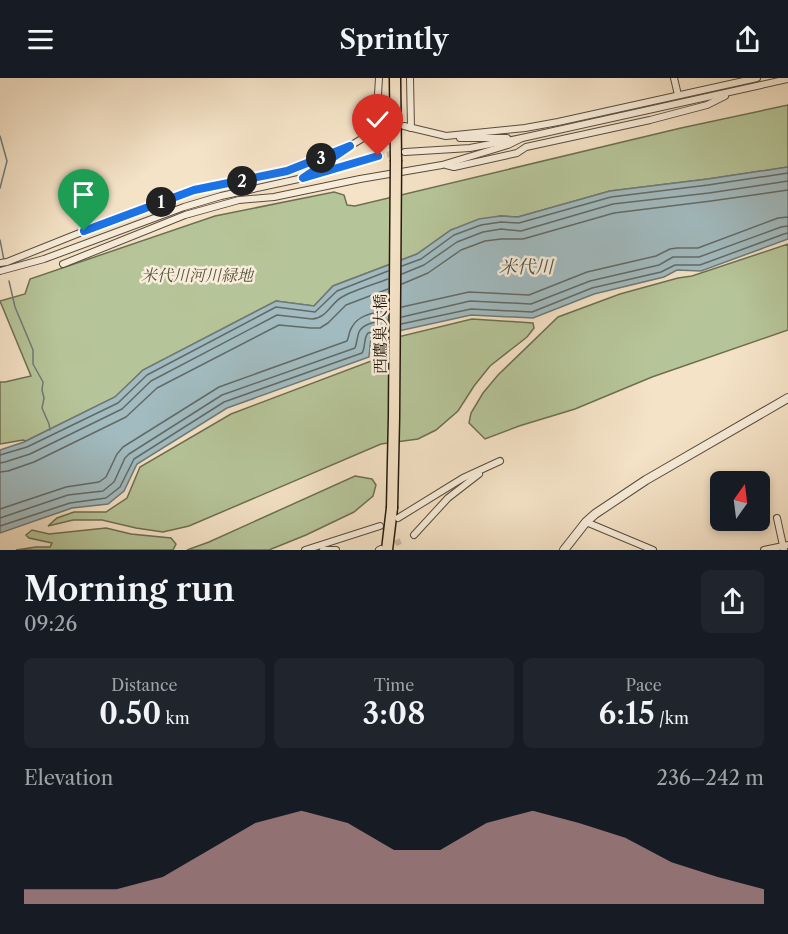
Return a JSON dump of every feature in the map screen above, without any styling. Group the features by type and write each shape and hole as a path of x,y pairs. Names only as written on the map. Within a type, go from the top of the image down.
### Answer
{"main road":[{"name":"西鷹巣大橋","path":"387,550 395,513 395,78"}],"street":[{"path":"303,178 369,135 376,127 379,78"},
{"path":"410,78 408,127 457,138 522,138"},
{"path":"674,78 678,95"},
{"path":"446,136 536,126 757,78"},
{"path":"405,153 470,148 522,138 788,79"},
{"path":"442,165 454,167 517,153 526,147 650,120 707,105 735,91"},
{"path":"376,127 384,127"},
{"path":"63,264 185,215 239,200 274,197 442,165 508,145 522,138"},
{"path":"2,263 194,190 287,171 350,146"},
{"path":"0,271 44,259 184,207 221,196 303,178 378,156"},
{"path":"564,550 595,514 646,480 788,398"},
{"path":"395,513 500,461 448,498 414,535"},
{"path":"764,550 785,547 777,518"},
{"path":"586,522 653,550"},
{"path":"305,550 380,526"},
{"path":"323,550 336,550"}],"green space":[{"name":"米代川河川緑地","path":"788,105 788,167 610,191 518,217 500,216 451,230 417,254 333,286 314,306 276,301 143,370 115,397 26,441 0,444 0,382 31,376 0,301 25,294 30,279 215,216 334,192 344,195 347,205 355,206 681,128"},
{"path":"788,244 788,330 652,377 575,409 485,439 469,423 471,413 483,393 498,375 558,317 620,294 692,276"},
{"path":"472,319 533,323 534,328 527,337 490,366 458,411 436,430 418,439 381,444 189,526 163,532 102,520 73,520 48,526 57,518 74,512 106,512 127,498 140,467 231,414 374,360 377,342"},
{"path":"355,476 372,479 376,485 373,496 354,512 306,535 269,550 187,550 209,542"},
{"path":"106,528 131,534 171,538 176,544 173,550 16,550 50,547 52,543 29,538 26,535 32,530 49,534"}],"water":[{"name":"米代川","path":"788,167 788,239 701,271 677,270 664,277 594,294 533,318 471,315 371,337 369,357 227,408 137,464 124,491 108,504 72,508 0,533 0,450 24,442 115,397 143,370 276,301 314,306 333,286 417,254 451,230 479,219 500,216 518,217 610,191"}],"waterway":[{"path":"0,136 7,161 0,188"},
{"path":"0,240 4,260"},
{"path":"9,281 15,307 33,350 33,364 43,382 42,408 50,430"}],"tunnel":[{"path":"384,127 398,126"},
{"path":"378,156 405,152"},
{"path":"387,547 401,541"}],"route":[{"path":"84,231 194,190 287,171 350,146 303,178 378,156"}]}
